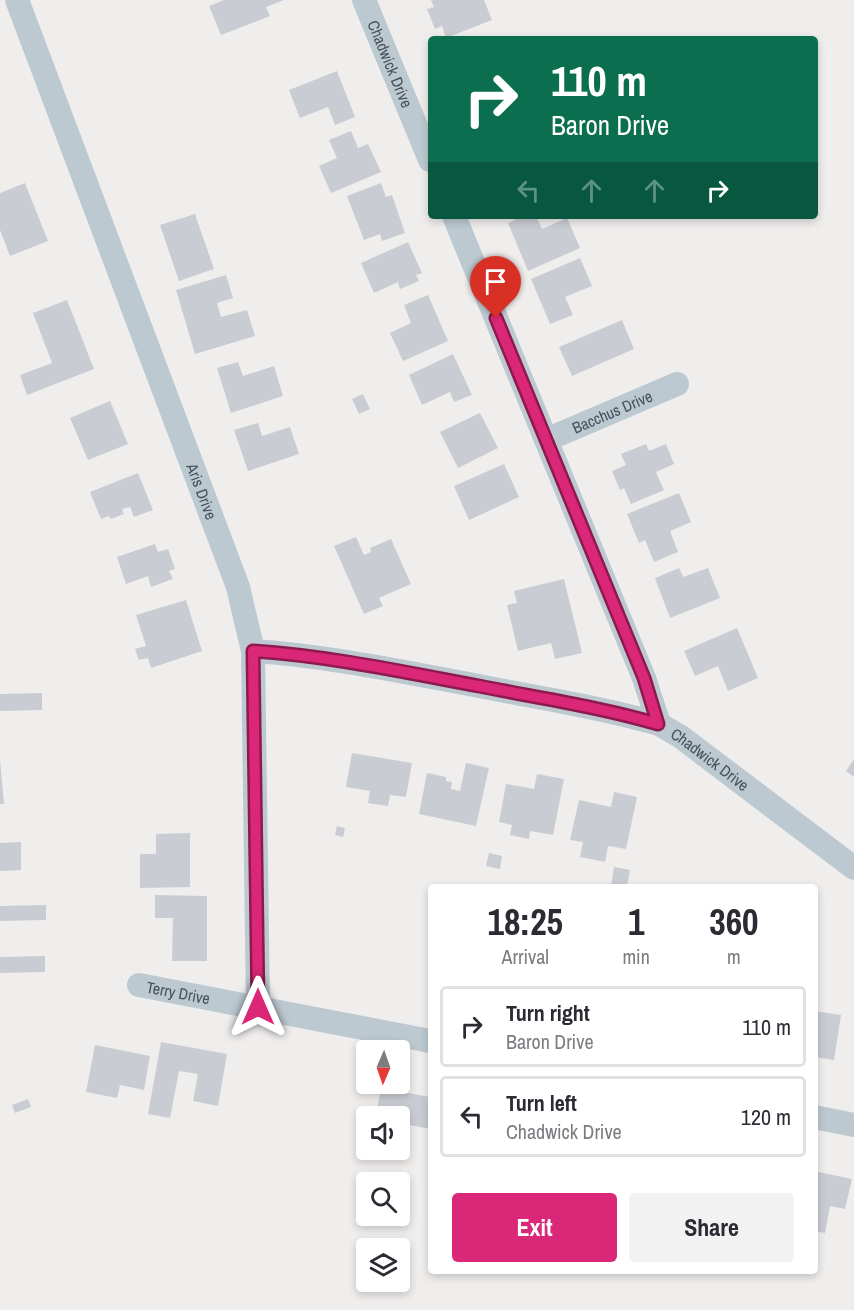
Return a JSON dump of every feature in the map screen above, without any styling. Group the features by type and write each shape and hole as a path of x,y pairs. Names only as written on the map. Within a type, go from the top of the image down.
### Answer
{"street":[{"name":"Aris Drive","path":"17,0 238,587 253,651 258,1007"},
{"name":"Chadwick Drive","path":"364,0 428,155"},
{"name":"Chadwick Drive","path":"455,219 644,678 658,724 681,736 854,868"},
{"name":"Bacchus Drive","path":"546,440 677,384"},
{"path":"253,651 296,654 423,676 623,714 658,724"},
{"name":"Terry Drive","path":"139,985 428,1041"},
{"path":"818,1118 854,1125"}],"building":[{"path":"224,0 284,0 266,7 270,16 221,35 209,6"},
{"path":"431,0 484,0 492,20 451,36 445,36 442,26 435,29 427,9 434,7"},
{"path":"337,71 355,117 335,125 328,107 300,118 289,90"},
{"path":"351,131 358,148 368,144 381,172 331,193 319,166 337,158 329,140"},
{"path":"25,183 48,241 10,256 0,230 0,193"},
{"path":"381,183 386,197 392,195 405,233 382,241 380,234 364,240 347,196"},
{"path":"195,214 214,269 179,281 160,225"},
{"path":"517,219 537,219 542,229 567,219 580,248 528,271 508,223"},
{"path":"408,242 422,273 416,275 419,281 400,289 398,282 374,293 361,263"},
{"path":"580,258 592,286 565,297 573,315 550,324 531,279"},
{"path":"226,275 233,298 217,303 221,317 247,310 255,336 195,354 176,290"},
{"path":"428,295 448,341 403,361 390,333 411,323 404,305"},
{"path":"67,300 94,369 27,395 20,375 52,363 33,313"},
{"path":"622,320 634,349 572,376 559,347"},
{"path":"453,354 472,395 454,402 450,392 422,405 409,375"},
{"path":"238,362 243,376 274,366 283,396 231,413 217,368"},
{"path":"363,394 370,409 359,414 352,399"},
{"path":"110,401 128,444 88,460 70,418"},
{"path":"480,413 498,448 458,468 440,432"},
{"path":"258,423 262,436 290,427 299,454 248,471 234,430"},
{"path":"646,444 649,451 666,444 674,464 656,472 664,490 631,504 624,488 620,490 612,471 626,465 621,454"},
{"path":"504,464 519,497 469,520 454,486"},
{"path":"138,473 153,510 134,517 130,507 122,509 124,514 111,519 109,516 101,519 90,492"},
{"path":"679,493 691,522 670,531 678,552 654,562 645,540 639,543 627,514"},
{"path":"356,537 364,555 371,552 370,548 391,539 411,584 379,598 383,606 364,614 334,546"},
{"path":"155,544 158,552 168,549 175,569 169,571 173,579 151,587 148,576 126,584 117,557"},
{"path":"679,568 683,577 708,568 720,598 670,618 655,578"},
{"path":"564,579 582,653 555,659 551,643 518,651 507,605 517,603 514,591"},
{"path":"186,600 202,651 151,668 148,658 139,660 135,649 146,646 136,615"},
{"path":"737,628 758,678 728,691 718,666 695,676 684,651"},
{"path":"42,693 42,710 0,711 0,694"},
{"path":"352,753 412,763 406,797 390,795 388,806 368,803 370,791 346,787"},
{"path":"854,759 854,777 846,771"},
{"path":"0,760 4,804 0,804"},
{"path":"466,763 489,768 476,826 419,814 427,773 446,777 446,781 452,782 451,789 460,791"},
{"path":"537,774 564,779 553,835 530,831 529,839 510,835 512,825 499,822 506,784 534,789"},
{"path":"614,792 637,797 626,849 608,846 605,862 580,857 583,842 570,840 579,800 611,807"},
{"path":"337,826 345,828 343,837 335,835"},
{"path":"190,833 190,887 140,888 140,854 156,854 156,834"},
{"path":"21,842 21,870 0,871 0,843"},
{"path":"489,853 502,856 500,869 486,866"},
{"path":"614,867 630,870 627,884 611,884"},
{"path":"155,895 207,896 207,961 172,961 173,918 155,918"},
{"path":"46,905 46,920 0,921 0,906"},
{"path":"45,956 45,972 0,973 0,957"},
{"path":"818,1012 841,1015 834,1060 818,1058"},
{"path":"161,1042 227,1054 218,1106 193,1101 198,1074 179,1071 170,1118 148,1114"},
{"path":"95,1045 150,1056 144,1090 120,1085 117,1098 86,1092"},
{"path":"410,1093 428,1097 428,1129 410,1125 410,1106 378,1106 380,1094"},
{"path":"28,1099 31,1107 15,1113 12,1105"},
{"path":"818,1172 852,1179 845,1209 830,1206 825,1233 818,1232"}],"route":[{"path":"258,1007 253,651 296,654 434,678 623,714 658,724 644,678 496,318"}]}
